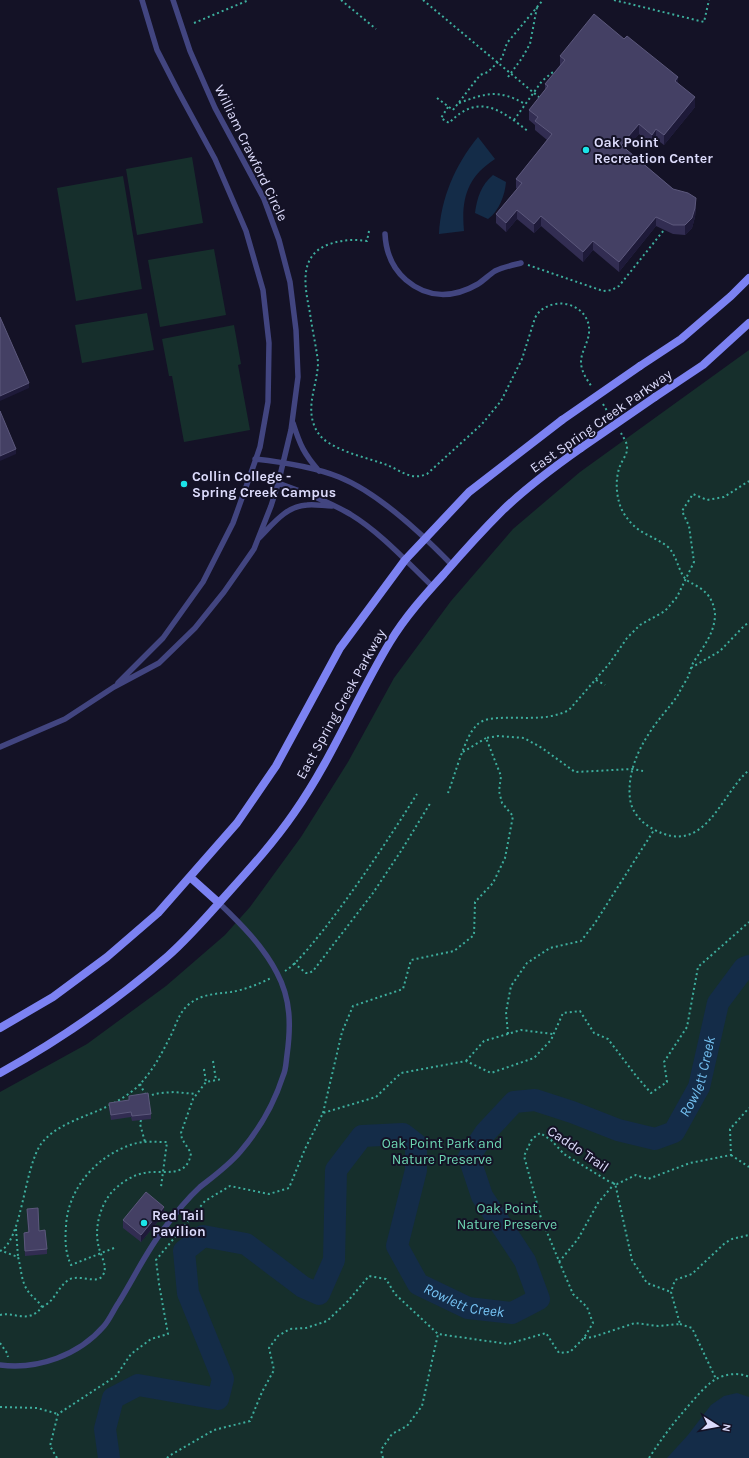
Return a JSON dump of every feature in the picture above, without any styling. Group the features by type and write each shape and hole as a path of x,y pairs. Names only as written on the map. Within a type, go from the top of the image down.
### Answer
{"main road":[{"name":"East Spring Creek Parkway","path":"0,1028 53,997 107,957 158,913 190,877 237,823 276,766 340,648 405,560 470,492 562,420 681,339 731,296 749,278"},
{"name":"East Spring Creek Parkway","path":"0,1073 28,1057 118,997 169,955 196,929 247,872 294,812 342,732 373,669 392,639 432,586 504,509 531,486 581,448 703,365 749,324"},
{"path":"190,877 219,903"}],"lane":[{"name":"William Crawford Circle","path":"114,687 162,638 204,582 233,523 251,473 260,447 268,402 269,343 263,290 246,231 215,159 157,50 142,0"},
{"name":"William Crawford Circle","path":"0,747 65,719 114,687 159,663 195,628 224,592 254,549 278,484 292,421 298,377 296,330 290,282 277,235 264,199 215,108 190,51 173,0"},
{"path":"385,234 385,244 395,268 401,275 419,289 433,294 446,295 462,292 479,283 494,272 522,263"},
{"path":"292,421 307,458 320,472"},
{"path":"255,459 283,462 339,477 367,492 425,538 452,565"},
{"path":"251,473 319,498 350,514 373,531 432,586"},
{"path":"257,541 278,518 289,509 306,504 335,506"},
{"path":"0,1365 30,1365 58,1358 71,1352 89,1340 104,1325 163,1230 199,1188 223,1170 239,1153 253,1136 266,1116 284,1075 290,1036 289,1008 285,991 278,974 267,957 254,940 219,903"}],"path":[{"path":"194,23 249,0"},
{"path":"341,0 376,29"},
{"path":"423,0 544,101"},
{"path":"437,98 453,110 480,75 488,72 498,63 502,58 507,43 543,0"},
{"path":"614,0 704,22 709,0"},
{"path":"508,77 530,44 538,6"},
{"path":"514,120 542,81 553,72"},
{"path":"458,103 479,96 494,94 510,96 525,104"},
{"path":"448,107 441,118 449,123 464,110 488,107 500,111 529,132"},
{"path":"522,263 603,291 612,290 619,286 664,230"},
{"path":"369,231 367,240 343,240 319,249 311,258 306,269 305,289 318,362 318,370 312,396 311,412 316,430 324,439 344,450 413,476 418,477 427,474 482,424 501,401 522,359 535,318 545,308 554,304 564,304 575,307 580,310 587,320 589,332 582,356 581,366 592,387"},
{"path":"600,400 612,419"},
{"path":"620,432 627,445 626,454 620,466 617,478 617,494 621,508 634,526 660,541 673,552 686,580 698,586 708,594 714,608 715,615 710,636 690,669 688,678 651,730 639,750 633,769 630,791 630,800 633,809 640,820 663,834 676,836 691,833 702,827 714,816 733,787 749,770"},
{"path":"448,793 470,733 475,726 482,721 498,718 539,718 560,715 569,710 609,664 627,638 640,625 668,608 677,597 694,562 689,526 682,511 693,494 707,500 724,497 749,481"},
{"path":"690,669 720,651 745,625 749,623"},
{"path":"596,680 605,685"},
{"path":"463,752 486,738 498,736 524,738 542,748 575,772 633,769 643,770"},
{"path":"57,1458 50,1446 58,1414 116,1376 131,1354 151,1339 168,1334 156,1260 205,1201 230,1186 269,1194 289,1188 305,1149 323,1113 342,1032 353,1006 403,989 411,960 454,951 474,934 475,902 493,883 505,858 513,816 502,803 499,791 501,776 486,738"},
{"path":"294,963 306,973 313,972 373,893 431,802"},
{"path":"508,1034 506,1012 511,986 527,963 550,948 581,941 595,923 654,829"},
{"path":"323,1113 376,1097 401,1073 466,1061 491,1073 534,1058 551,1040 563,1013 580,1011 594,1033 608,1039 651,1093 666,1082 664,1062 687,1027 698,967 749,922"},
{"path":"466,1061 484,1041 521,1030 553,1034"},
{"path":"213,1061 216,1080"},
{"path":"204,1069 206,1082"},
{"path":"0,1316 3,1314 29,1316 37,1313 42,1307 49,1304 67,1281 73,1278 92,1280 99,1279 103,1275 105,1268 97,1233 99,1218 104,1203 111,1193 125,1181 142,1173 164,1173 177,1171 184,1168 190,1161 191,1153 182,1139 181,1133 193,1099 206,1082 222,1079"},
{"path":"140,1084 146,1097"},
{"path":"139,1097 174,1092 196,1094"},
{"path":"42,1307 25,1287 18,1257 16,1229 28,1176 34,1157 42,1144 54,1132 68,1124 99,1111 124,1097 131,1097"},
{"path":"749,1108 730,1129 731,1155 749,1167"},
{"path":"141,1120 140,1124 145,1142"},
{"name":"Caddo Trail","path":"438,1334 508,1344 546,1333 559,1353 570,1352 584,1338 593,1323 587,1307 573,1294 541,1218 524,1156 532,1139 540,1133 551,1140 564,1154 610,1182 617,1184 636,1175 648,1179 690,1163 731,1155"},
{"path":"114,1248 70,1265 65,1244 67,1216 70,1203 80,1183 104,1157 119,1149 137,1143 167,1142 162,1188"},
{"path":"559,1262 578,1239 598,1203 615,1183"},
{"path":"615,1183 632,1260 647,1283 671,1292"},
{"path":"16,1229 1,1251 18,1257"},
{"path":"680,1324 671,1292 675,1280 692,1274 724,1243 732,1239 749,1235"},
{"path":"167,1458 214,1430 250,1421 262,1392 274,1370 269,1348 278,1336 290,1329 306,1328 327,1321 348,1301 369,1276 386,1279 395,1294 438,1334 422,1406 407,1426 392,1434 381,1450 383,1458"},
{"path":"584,1338 593,1337 635,1323 658,1326 680,1324 692,1328 716,1379"},
{"path":"0,1343 7,1353 9,1366"},
{"path":"649,1458 667,1430 703,1390 716,1379 724,1375 732,1374 749,1376"},
{"path":"0,1407 37,1408 58,1414"}],"green space":[{"path":"192,157 203,223 137,235 126,169"},
{"path":"123,176 142,289 76,301 57,188"},
{"path":"214,249 226,315 160,327 148,260"},
{"path":"147,313 154,350 82,363 75,325"},
{"path":"234,325 241,364 238,365 250,430 184,442 172,376 169,376 162,339"},
{"name":"Oak Point Park and Nature Preserve","path":"749,350 749,1458 0,1458 0,1092 87,1044 166,986 225,935 250,907 301,837 348,762 394,678 451,601 513,529 580,472"}],"water":[{"path":"478,137 495,159 478,173 468,190 465,199 463,219 464,231 439,234 440,221 446,195 451,182 462,159"},
{"path":"493,175 506,182 501,202 492,216 488,219 475,213 480,192 485,183"},
{"path":"737,1393 749,1397 749,1458 667,1458 688,1435 711,1405 724,1396"}],"building":[{"name":"Oak Point Recreation Center","path":"594,14 624,39 627,36 678,77 675,81 695,97 664,135 656,129 652,135 639,124 621,145 673,189 688,193 696,198 692,218 685,225 673,225 656,217 619,262 593,241 583,252 541,216 534,224 517,210 506,223 496,214 522,183 516,179 552,134 535,121 538,117 529,110 548,86 545,84 565,60 560,56"},
{"path":"0,317 29,383 0,396"},
{"path":"0,411 16,449 0,456"},
{"path":"148,1093 151,1114 132,1116 131,1112 111,1115 109,1103 129,1100 129,1096"},
{"path":"146,1192 164,1207 141,1235 123,1220"},
{"path":"38,1208 39,1231 45,1230 47,1249 25,1251 24,1233 29,1232 27,1209"}],"waterway":[{"name":"Rowlett Creek","path":"109,1458 105,1429 113,1398 138,1385 218,1399 223,1379 188,1293 184,1251 203,1236 246,1244 303,1287 319,1294 334,1260 336,1170 362,1136 403,1134 416,1144 416,1170 397,1246 418,1284 468,1308 512,1313 539,1299 525,1261 482,1196 469,1157 485,1133 514,1102 535,1100 572,1112 618,1130 655,1139 674,1132 699,1087 718,1003 744,968 749,966"}],"place":[{"name":"Oak Point Recreation Center","path":"586,150"},
{"name":"Collin College - Spring Creek Campus","path":"184,484"},
{"name":"Red Tail Pavilion","path":"144,1223"}],"park label":[{"name":"Oak Point Nature Preserve","path":"507,1216"}]}
